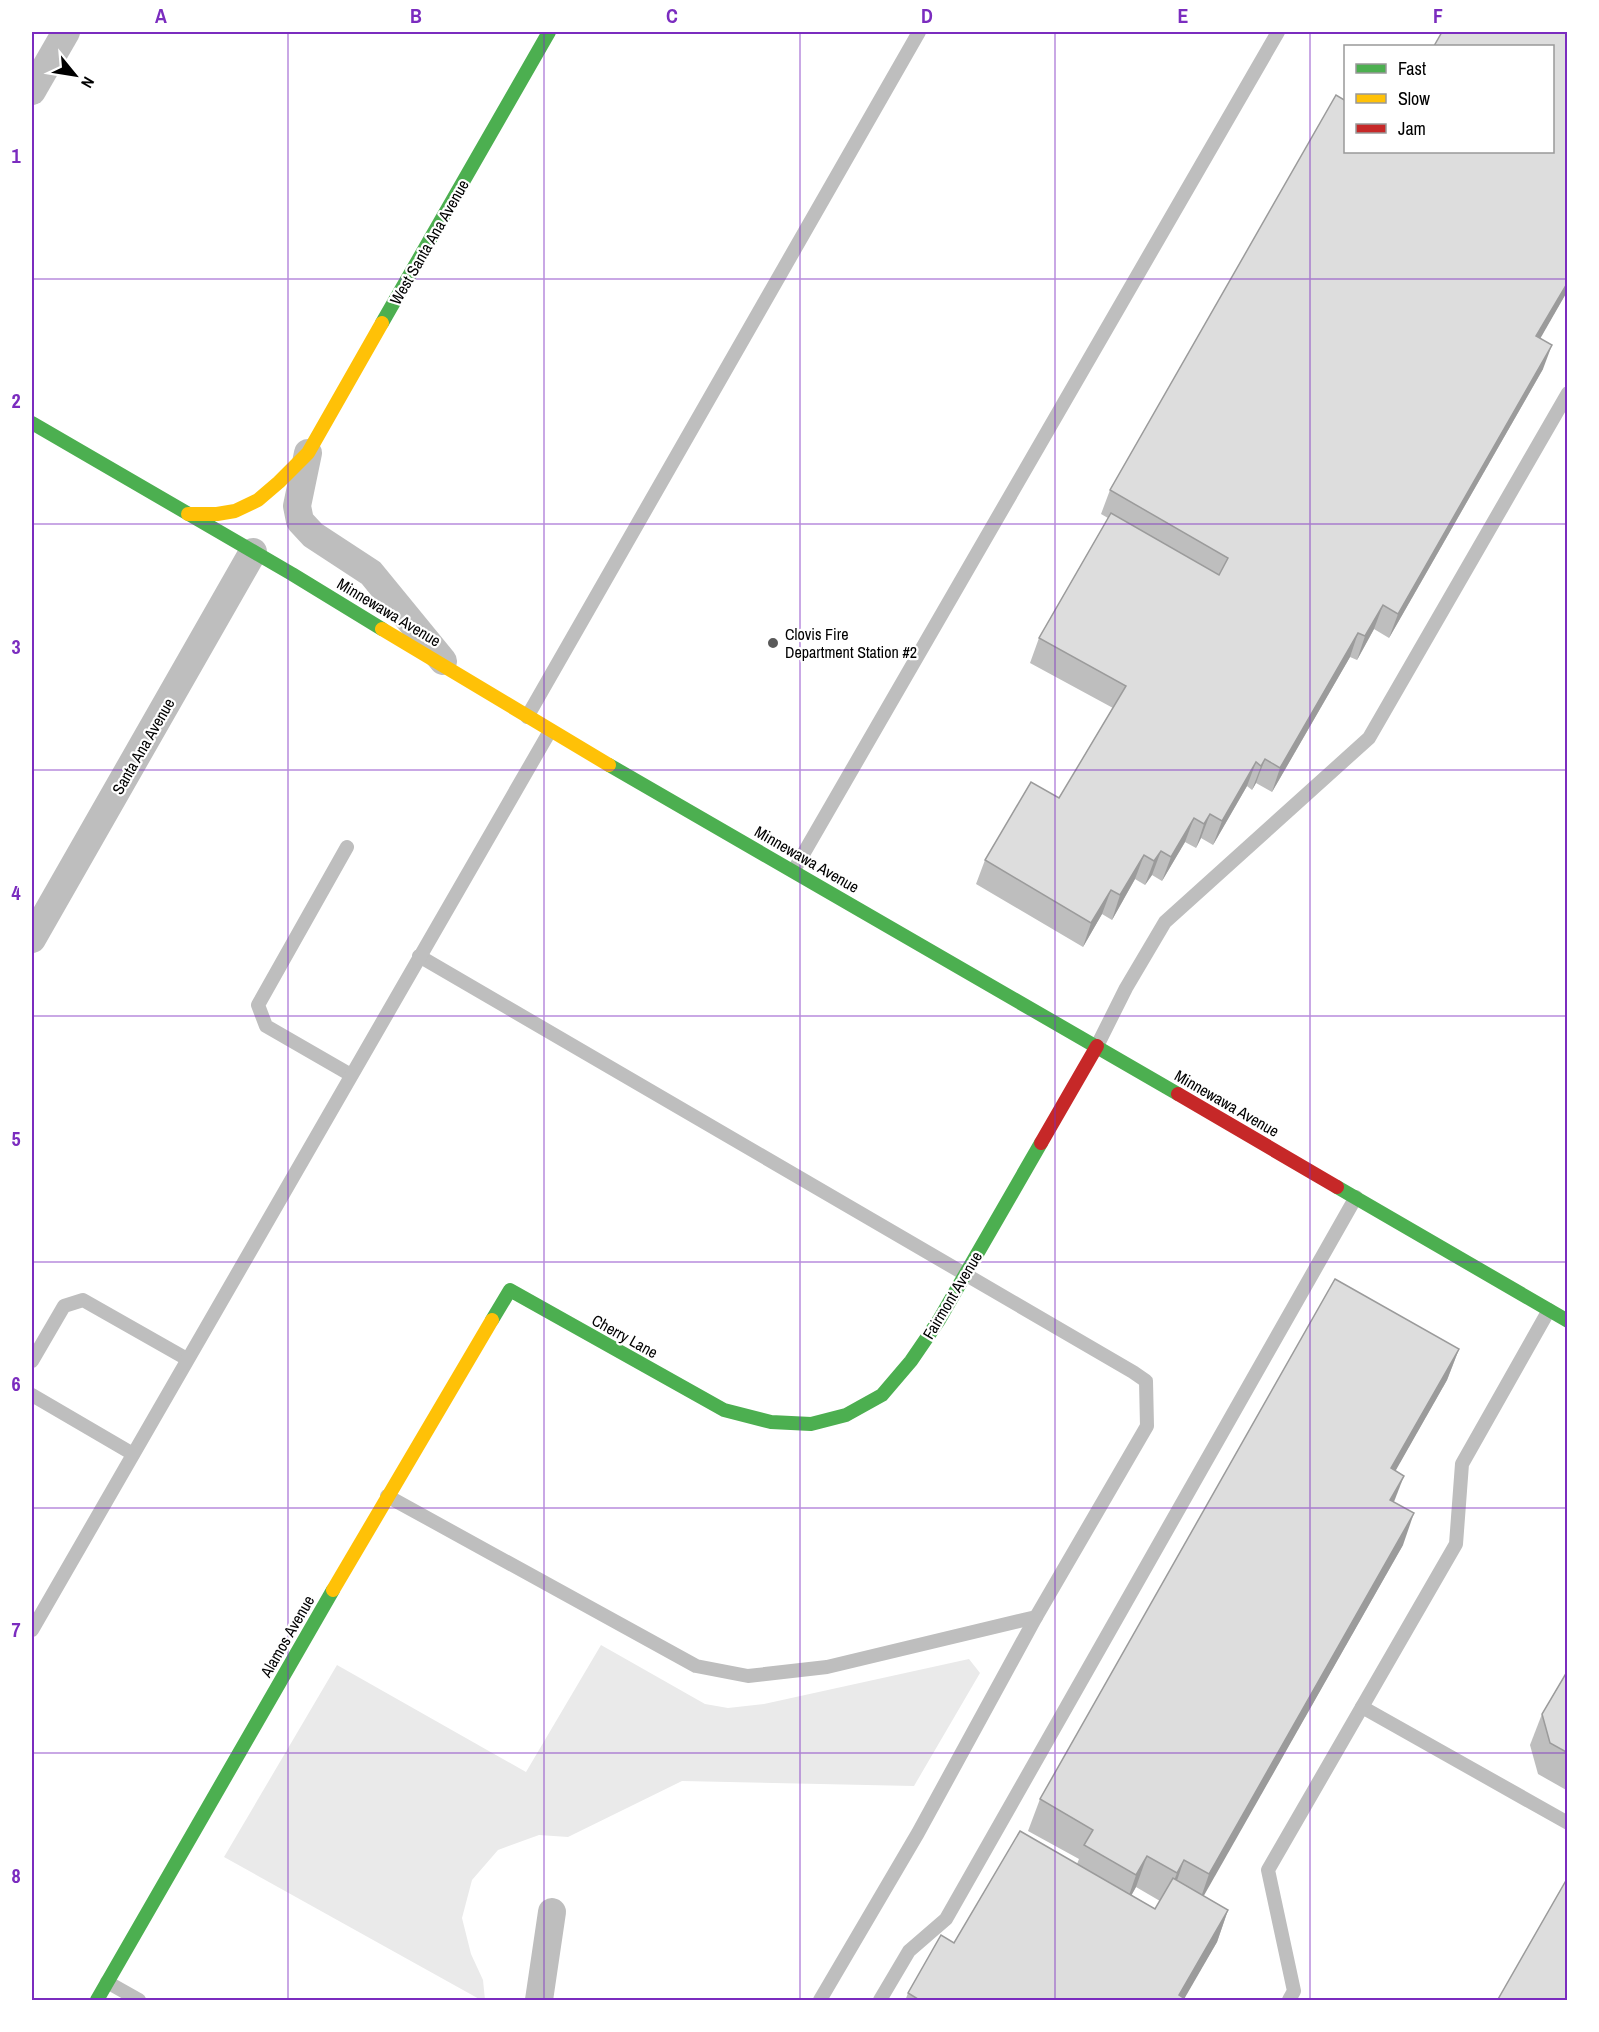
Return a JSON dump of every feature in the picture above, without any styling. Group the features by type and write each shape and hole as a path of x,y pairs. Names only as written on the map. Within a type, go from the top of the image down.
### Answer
{"street":[{"path":"32,90 66,32"},
{"name":"West Santa Ana Avenue","path":"188,514 221,514 259,501 308,453 549,32"},
{"name":"Minnewawa Avenue","path":"32,423 449,668 527,717 1568,1321"},
{"name":"West Santa Ana Avenue","path":"308,453 297,506 300,521 313,535 371,573 449,668"},
{"name":"Santa Ana Avenue","path":"32,939 253,552"},
{"name":"Fairmont Avenue","path":"724,1410 771,1422 811,1424 846,1415 882,1395 911,1361 939,1320 1096,1046"},
{"name":"Cherry Lane","path":"510,1290 724,1410"},
{"name":"Alamos Avenue","path":"97,2001 387,1496 510,1290"},
{"path":"539,2001 552,1912"}],"lane":[{"path":"527,717 919,32"},
{"path":"794,870 1278,32"},
{"path":"1096,1046 1164,922 1369,738 1568,393"},
{"path":"32,1630 550,730"},
{"path":"347,847 258,1005 266,1026 351,1075"},
{"path":"419,956 1146,1381 1147,1426 1036,1617 918,1833 820,2001"},
{"path":"880,2001 909,1951 945,1919 1356,1197"},
{"path":"32,1361 64,1306 83,1300 188,1359"},
{"path":"1289,2001 1294,1991 1268,1870 1456,1544 1462,1464 1549,1310"},
{"path":"32,1395 133,1454"},
{"path":"387,1496 696,1666 748,1676 827,1666 1036,1617"},
{"path":"1362,1707 1568,1823"},
{"path":"107,1982 139,2001"}],"shaded area":[{"path":"601,1645 705,1704 728,1708 764,1704 969,1659 980,1673 914,1786 682,1781 568,1837 539,1835 498,1850 472,1880 462,1918 471,1954 483,1980 485,2000 481,2000 224,1857 337,1665 526,1772"}],"building":[{"path":"1442,32 1568,32 1568,282 1536,336 1552,345 1398,614 1383,605 1365,636 1358,633 1280,768 1265,759 1261,766 1256,762 1222,821 1210,814 1204,824 1194,818 1171,857 1161,851 1154,861 1144,855 1120,895 1111,890 1091,923 985,860 1031,782 1059,798 1126,686 1039,638 1111,513 1219,575 1228,558 1110,490 1336,95 1344,100 1344,153 1554,153 1554,45 1435,45"},
{"path":"1335,1279 1459,1349 1391,1468 1404,1476 1390,1500 1414,1513 1209,1874 1184,1860 1177,1873 1147,1856 1136,1875 1084,1845 1093,1830 1040,1799"},
{"path":"1568,1670 1568,1753 1550,1743 1542,1714"},
{"path":"1020,1831 1155,1909 1173,1878 1228,1910 1179,1995 1188,2001 921,2001 908,1993 941,1935 954,1943"},
{"path":"1568,1877 1568,2001 1497,2001"}],"traffic: fast":[{"path":"382,323 549,32"},
{"path":"32,423 382,629"},
{"path":"609,765 1178,1094"},
{"path":"492,1320 510,1290 724,1410 771,1422 811,1424 846,1415 882,1395 911,1361 939,1320 1041,1143"},
{"path":"1337,1187 1568,1321"},
{"path":"97,2000 333,1590"}],"traffic: slow":[{"path":"188,514 217,514 235,511 258,500 279,482 308,453 382,323"},
{"path":"382,629 609,765"},
{"path":"333,1590 492,1320"}],"traffic: jam":[{"path":"1041,1143 1097,1046"},
{"path":"1178,1094 1337,1187"}],"place":[{"name":"Clovis Fire Department Station #2","path":"773,643"}]}
